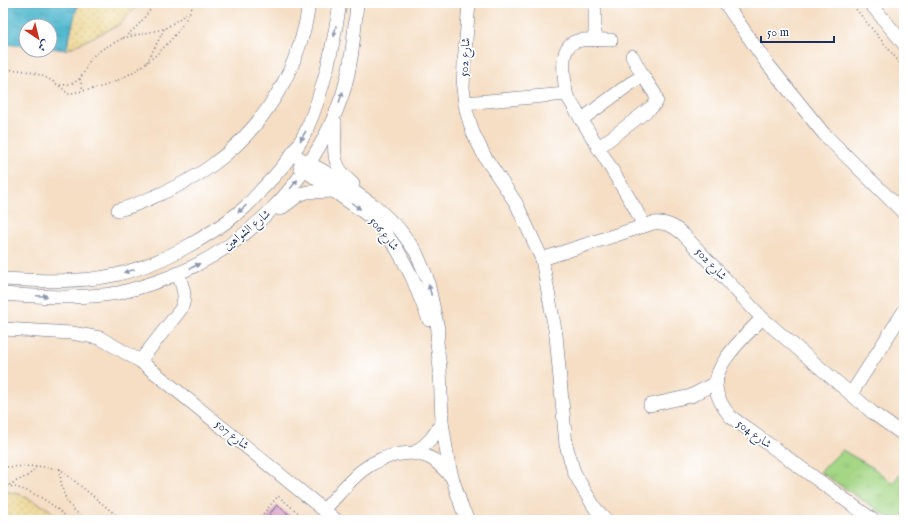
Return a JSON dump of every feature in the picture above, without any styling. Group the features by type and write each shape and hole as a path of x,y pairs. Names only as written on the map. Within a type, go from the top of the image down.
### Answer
{"street":[{"path":"118,210 129,208 190,180 221,159 251,130 269,107 283,84 294,61 303,35 309,3"},
{"name":"شارع الشواهين","path":"3,279 32,281 75,280 113,276 135,270 162,260 190,245 221,225 243,208 272,179 290,157 305,132 323,84 330,60 340,3"},
{"name":"شارع الشواهين","path":"3,294 67,297 95,296 141,287 178,274 204,261 226,248 251,229 292,187 324,140 335,114 347,78 357,3"},
{"name":"شارع 502","path":"469,3 464,64 466,110 473,133 485,157 516,203 542,260 556,335 566,445 574,472 595,508 606,520"},
{"path":"725,3 766,62 824,134 904,213"},
{"path":"870,3 904,44"},
{"path":"595,11 595,40"},
{"path":"611,40 578,40 573,42 566,49 564,54 566,94 635,208 644,226"},
{"path":"598,148 648,110 657,100 655,94 632,56"},
{"path":"581,120 631,83 643,76"},
{"path":"465,103 566,94"},
{"name":"شارع 506","path":"335,114 333,150 335,162 344,176 361,191 367,201"},
{"name":"شارع 506","path":"290,157 307,166 327,173 381,211 400,230 416,252 427,278 438,329 437,342 440,369 442,422 446,449 452,477 462,508 468,520"},
{"name":"شارع 506","path":"307,166 335,191 369,216 388,236 412,276 437,342"},
{"path":"267,214 280,209 299,195 307,192 335,191"},
{"name":"شارع 502","path":"542,260 653,223 662,222 670,224 677,229 762,318 873,413 904,435"},
{"path":"140,361 181,309 184,302 184,293 178,274"},
{"path":"851,394 904,311"},
{"name":"شارع 504","path":"762,318 727,356 720,369 716,387 719,398 725,409 731,417 873,520"},
{"name":"شارع 507","path":"3,329 72,333 100,338 140,361 336,520"},
{"path":"650,405 691,396 717,382"},
{"path":"414,453 432,439 442,422"},
{"path":"324,510 370,463 392,455 414,453 434,460 452,477"}],"path":[{"path":"60,86 72,83 80,78 86,64 97,52 123,38 138,24 155,3"},
{"path":"3,70 15,69 30,71 60,86 68,94 103,86 131,74 157,54 179,30 194,3"},
{"path":"851,3 904,68"},
{"path":"123,38 166,28 190,11"},
{"path":"146,63 166,28"},
{"path":"80,78 83,90"},
{"path":"9,486 29,475 37,466"},
{"path":"3,467 37,466 60,469 122,520"},
{"path":"60,469 61,487 67,502 86,520"},
{"path":"3,486 9,486 33,494 50,503 69,520"},
{"path":"258,520 278,496 307,520"}],"sand":[{"path":"78,3 140,3 119,25 66,50"},
{"path":"3,491 19,494 49,509 60,520 3,520"}],"green space":[{"path":"842,450 872,467 893,483 904,469 904,520 893,520 820,472"}],"water":[{"path":"3,3 78,3 66,50 58,49 58,18 18,18 18,45 3,44"}],"building":[{"path":"277,505 296,520 265,520"}]}
